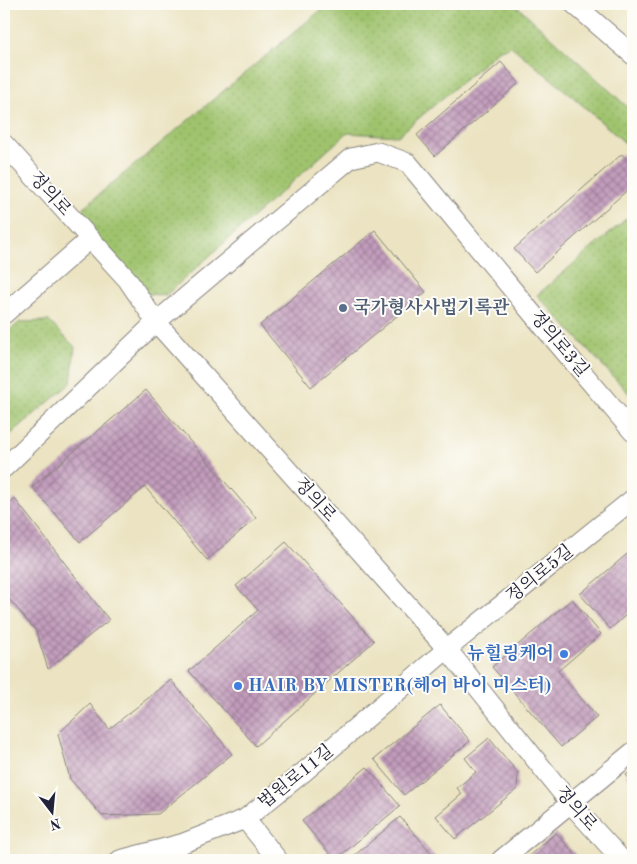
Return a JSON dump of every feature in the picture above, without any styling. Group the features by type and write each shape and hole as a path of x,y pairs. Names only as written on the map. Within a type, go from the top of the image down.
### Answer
{"street":[{"path":"574,4 633,55"},
{"name":"정의로","path":"4,144 127,279 156,322 446,649 570,804 622,860"},
{"name":"정의로3길","path":"156,322 351,158 378,152 408,164 633,432"},
{"path":"4,314 90,239"},
{"path":"4,468 156,322"},
{"name":"정의로5길","path":"446,649 633,499"},
{"name":"법원로11길","path":"120,860 180,844 245,819 305,771 446,649"},
{"path":"500,860 633,752"},
{"path":"245,819 278,860"}],"green space":[{"path":"328,4 513,4 633,112 633,150 511,46 498,51 398,136 347,133 166,295 139,294 73,216"},
{"path":"633,213 633,398 537,295"},
{"path":"49,321 75,347 71,383 4,440 4,335 20,322"}],"building":[{"path":"501,62 519,83 435,156 417,135"},
{"path":"622,154 633,167 633,185 535,272 514,249"},
{"name":"국가형사사법기록관","path":"375,230 426,292 311,387 260,325"},
{"path":"146,390 256,518 207,560 145,487 80,542 32,487"},
{"path":"15,499 109,620 48,669 36,631 4,593 4,509"},
{"path":"286,542 374,641 256,746 189,671 258,610 236,586"},
{"path":"633,549 633,609 610,629 580,594"},
{"path":"572,599 601,634 558,671 597,717 561,747 492,667"},
{"path":"171,680 232,754 158,814 102,816 70,779 58,734 90,704 109,729"},
{"path":"440,705 470,741 404,795 374,759"},
{"path":"489,738 518,773 517,789 455,839 436,816 462,794 457,788 476,772 465,758"},
{"path":"367,767 400,806 335,860 302,821"},
{"path":"633,769 633,783 626,775"},
{"path":"400,817 436,860 349,860"},
{"path":"556,833 580,860 524,860"}],"place":[{"name":"국가형사사법기록관","path":"343,308"},
{"name":"뉴힐링케어","path":"564,654"},
{"name":"HAIR BY MISTER(헤어 바이 미스터)","path":"238,686"}]}
